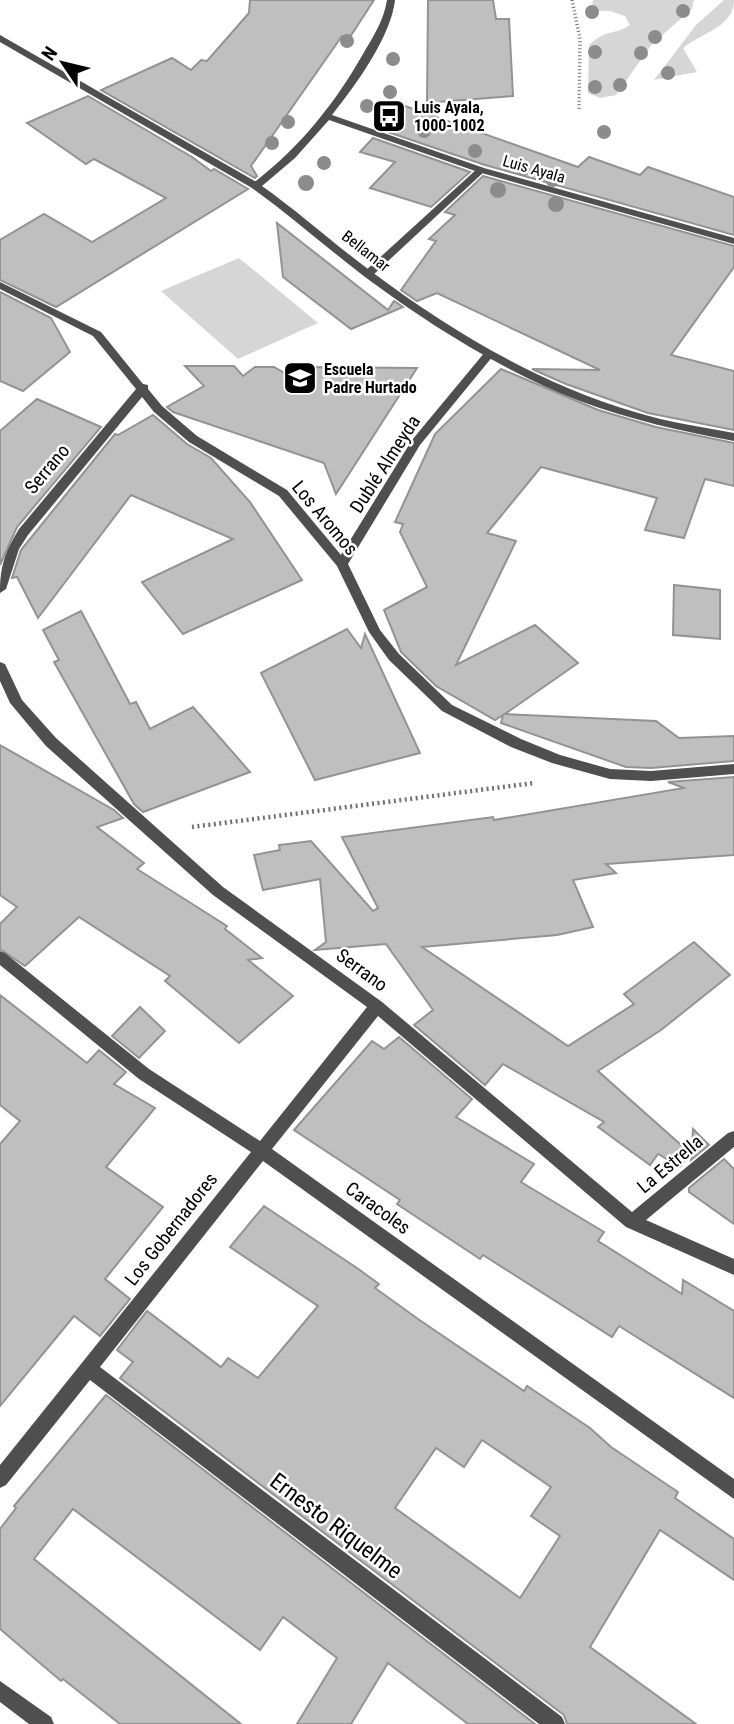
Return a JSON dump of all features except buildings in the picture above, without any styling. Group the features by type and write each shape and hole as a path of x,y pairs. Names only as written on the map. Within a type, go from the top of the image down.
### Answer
{"street":[{"path":"257,186 278,170 327,117 368,54 384,24 391,0"},
{"name":"Bellamar","path":"3,43 257,186 368,274 489,354 548,386 604,408 654,422 734,437"},
{"name":"Luis Ayala","path":"327,117 481,170 734,241"},
{"path":"368,274 481,170"},
{"name":"Los Aromos","path":"0,285 97,334 144,387 158,409 193,439 283,493 342,564 375,632 394,657 447,708 484,729 557,760 610,774 652,776 734,769"},
{"name":"Dublé Almeyda","path":"342,564 416,443 489,354"},
{"name":"Serrano","path":"0,589 13,549 23,532 144,387"},
{"name":"Serrano","path":"0,667 17,703 51,742 218,891 377,1006 632,1222 734,1266"},
{"name":"Caracoles","path":"0,957 144,1074 261,1150 734,1490"},
{"name":"Los Gobernadores","path":"0,1479 377,1006"},
{"name":"La Estrella","path":"632,1222 734,1138"},
{"name":"Ernesto Riquelme","path":"88,1368 555,1724"},
{"path":"0,1690 44,1724"}],"path":[{"path":"572,0 580,38 579,111"},
{"path":"150,832 542,782"}],"shaded area":[{"path":"593,0 694,0 692,9 652,44 616,95 600,98 588,93 589,45 601,36 630,25 625,16 610,11 591,11"},
{"path":"724,0 734,0 729,17 683,48 697,72 654,80 696,25"},
{"path":"239,258 318,323 238,359 161,291"}],"place":[{"name":"Luis Ayala, 1000-1002","path":"389,116"},
{"name":"Escuela Padre Hurtado","path":"300,378"}]}
